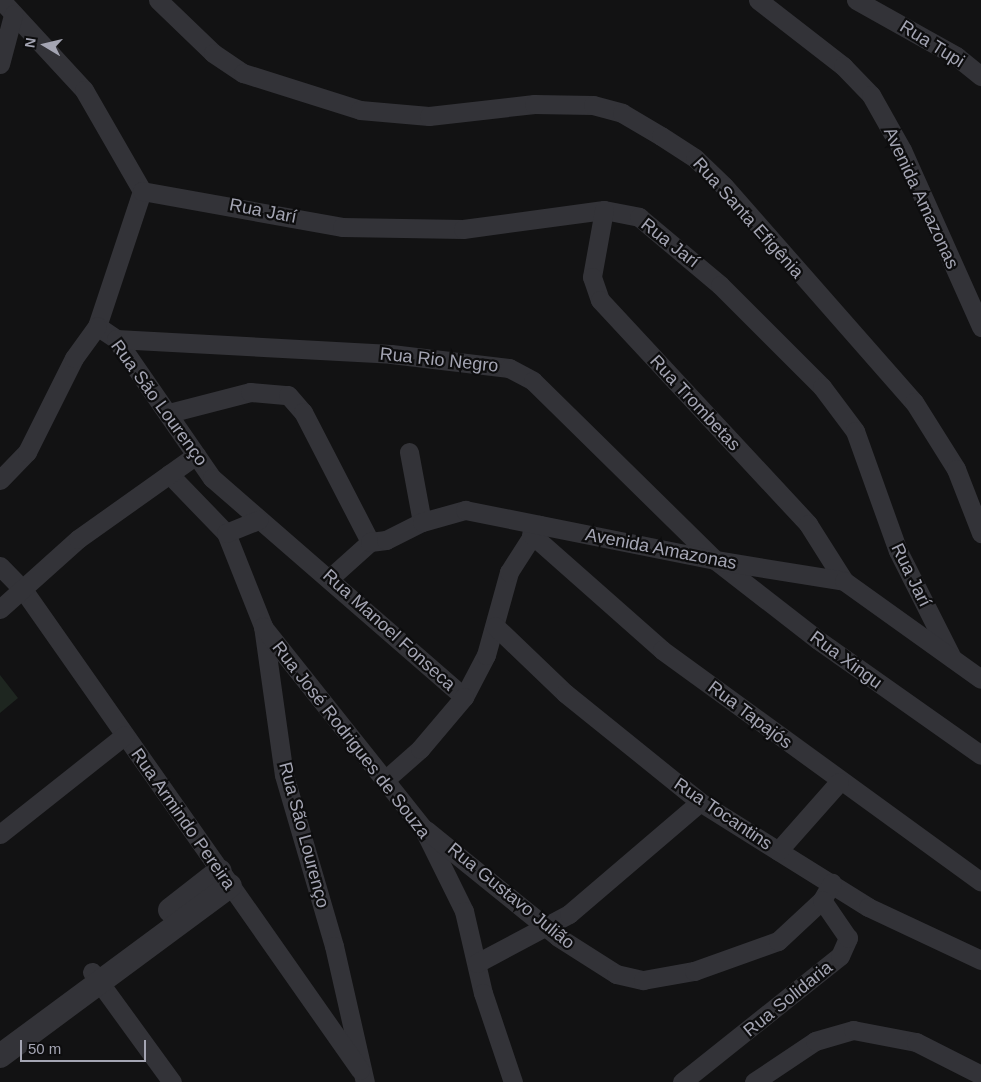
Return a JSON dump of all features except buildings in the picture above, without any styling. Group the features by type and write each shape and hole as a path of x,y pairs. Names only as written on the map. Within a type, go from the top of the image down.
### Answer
{"street":[{"path":"2,0 13,15 84,90 142,191"},
{"name":"Rua Santa Efigênia","path":"158,0 213,53 243,73 360,110 429,116 534,104 593,105 622,113 696,158 724,186 914,402 956,469 981,533"},
{"name":"Avenida Amazonas","path":"758,0 843,66 871,95 902,150 981,327"},
{"name":"Rua Tupi","path":"856,0 956,56 981,76"},
{"path":"0,64 13,15"},
{"name":"Rua Jarí","path":"142,191 342,227 411,230 473,228 604,210 639,218 656,227 822,387 866,451 898,551 952,658"},
{"name":"Rua São Lourenço","path":"142,191 96,326 116,339 169,413 212,478 259,520"},
{"name":"Rua Trombetas","path":"604,210 592,277 600,300 808,524 844,581"},
{"path":"0,480 28,452 74,358 96,326"},
{"name":"Rua Rio Negro","path":"116,339 391,354 509,368 534,381 715,560"},
{"path":"169,413 250,392 288,395 303,412 370,542 331,577"},
{"path":"409,452 422,522"},
{"path":"0,609 24,591 78,539 196,455"},
{"path":"169,474 226,533 259,520"},
{"name":"Avenida Amazonas","path":"370,542 395,537 422,522 465,510 535,529 844,581 981,679"},
{"name":"Rua Manoel Fonseca","path":"259,520 331,577 464,697 486,655 509,572 535,529"},
{"name":"Rua Tapajós","path":"535,529 629,624 839,782 981,882"},
{"name":"Rua São Lourenço","path":"226,533 263,626 284,775 334,946 364,1079"},
{"name":"Rua Xingu","path":"715,560 818,640 981,756"},
{"name":"Rua Armindo Pereira","path":"0,566 24,591 364,1079"},
{"name":"Rua José Rodrigues de Souza","path":"263,626 423,828 464,911 477,963 513,1082"},
{"name":"Rua Tocantins","path":"495,626 572,700 700,802 868,907 981,960"},
{"path":"385,780 420,749 464,697"},
{"path":"0,834 125,735"},
{"path":"778,851 839,782"},
{"path":"477,963 569,914 700,802"},
{"name":"Rua Gustavo Julião","path":"423,828 544,928 616,974 643,980 667,978 778,941 822,900 832,883"},
{"path":"0,1045 225,878"},
{"name":"Rua Solidaria","path":"682,1082 840,956 848,938 822,900"},
{"path":"0,1056 95,976"},
{"path":"95,976 172,1082"},
{"path":"754,1082 815,1041 853,1030 916,1042 981,1075"}],"shaded area":[{"path":"0,675 18,698 0,713"}]}
